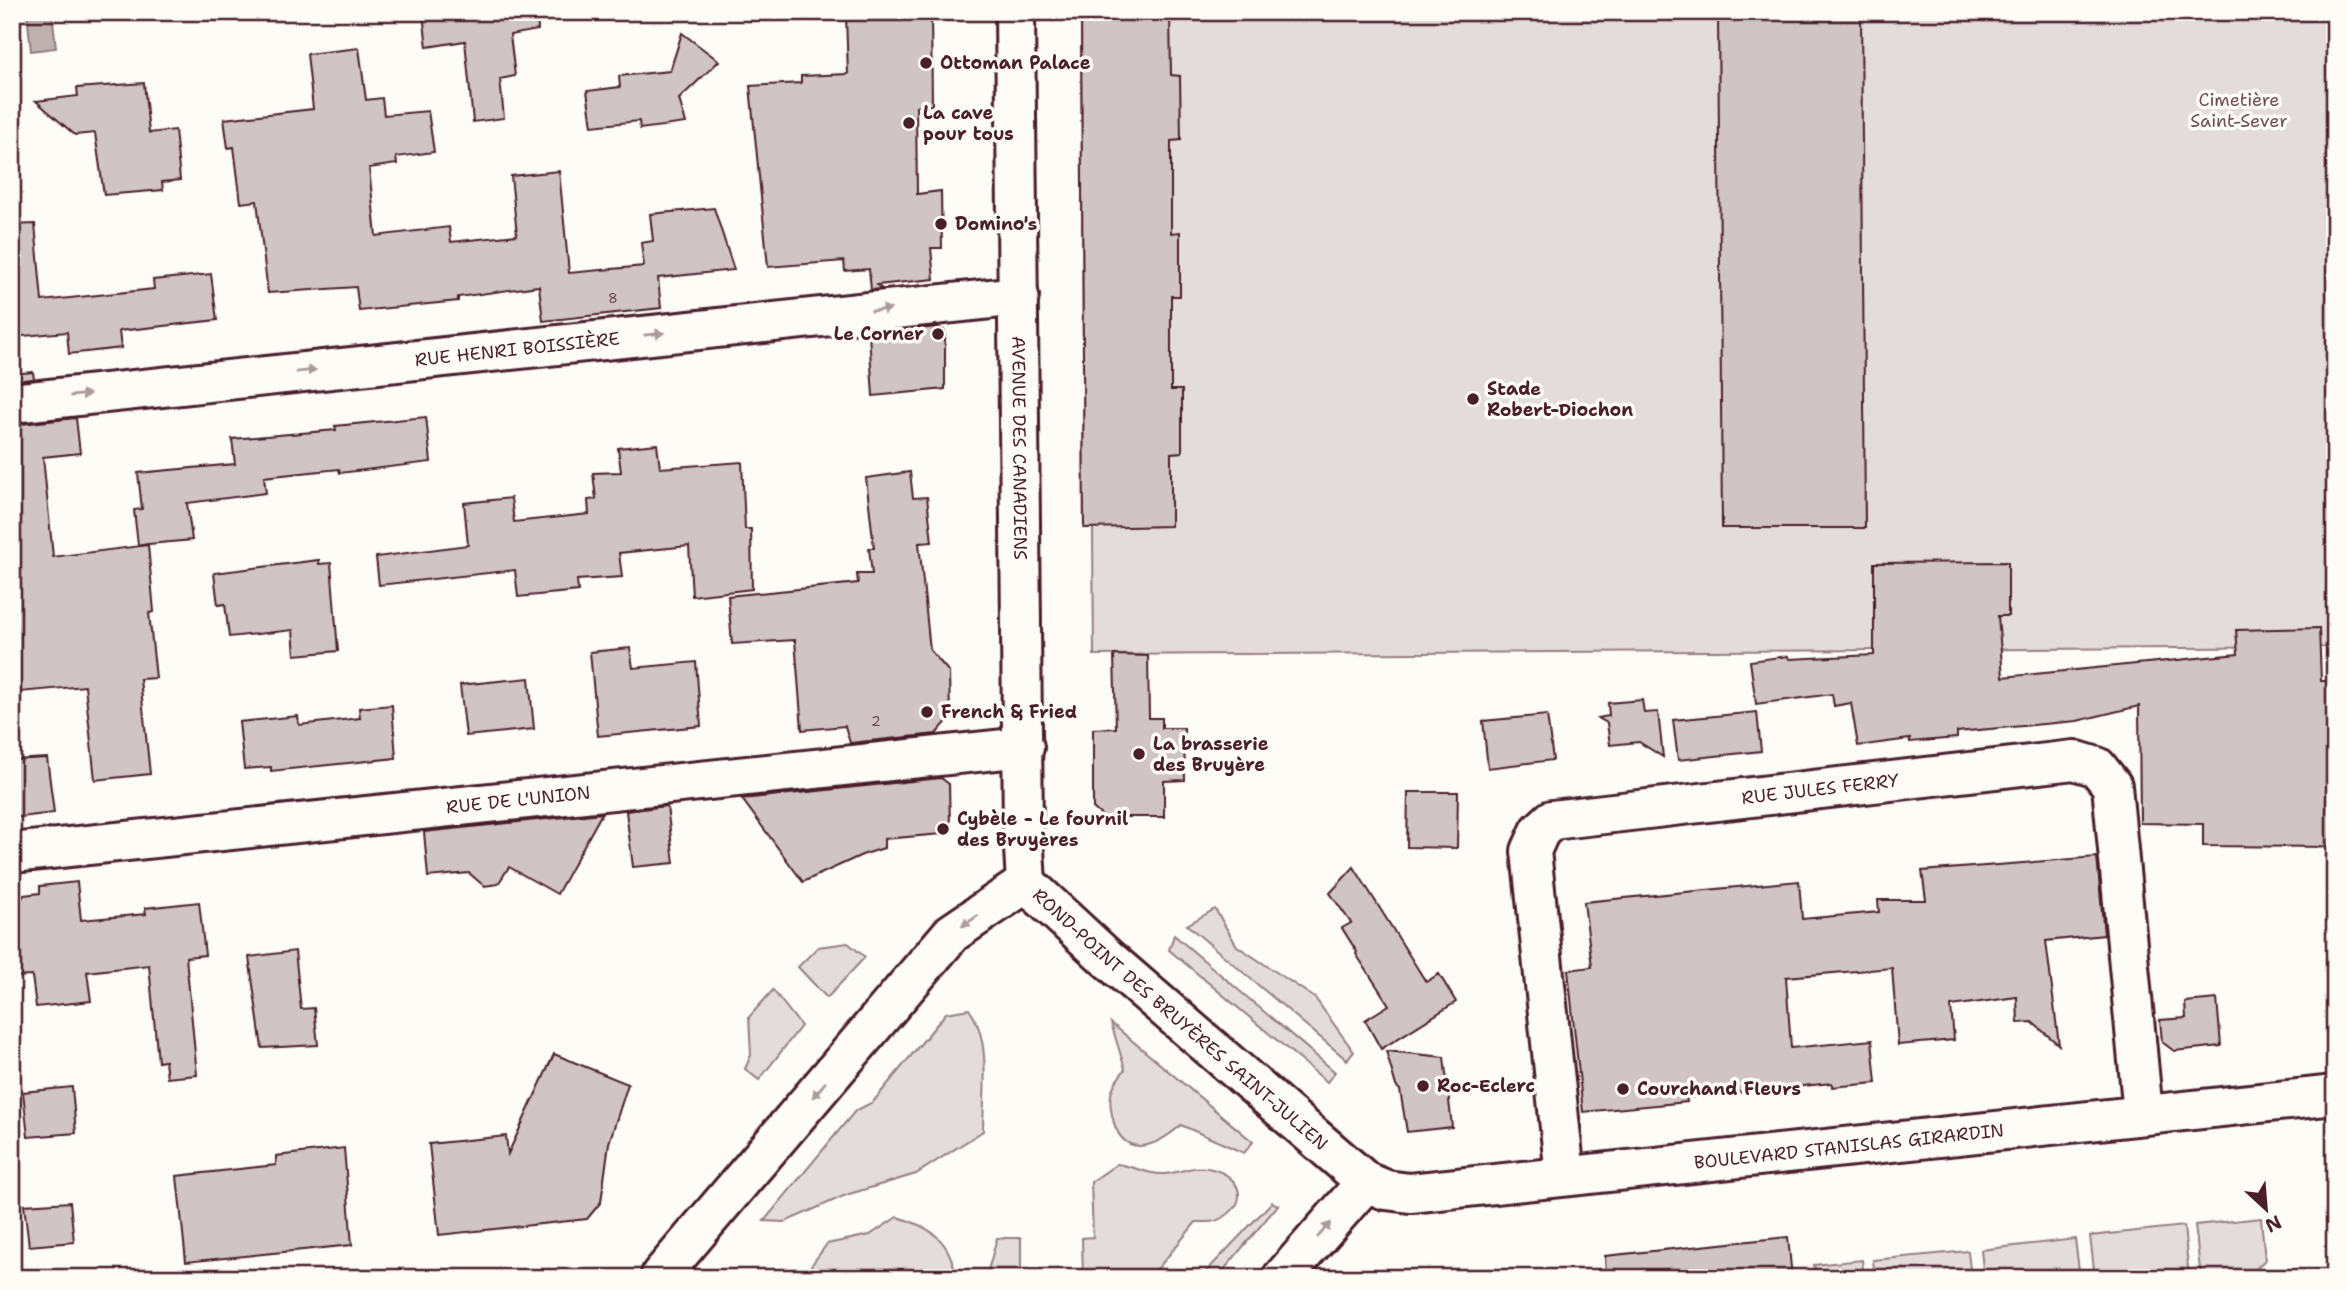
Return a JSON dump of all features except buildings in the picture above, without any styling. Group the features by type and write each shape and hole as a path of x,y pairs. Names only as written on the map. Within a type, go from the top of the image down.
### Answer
{"street":[{"name":"AVENUE DES CANADIENS","path":"1015,12 1023,841 1026,883"},
{"name":"RUE HENRI BOISSIÈRE","path":"12,403 1019,296"},
{"name":"RUE DE L'UNION","path":"12,853 1024,747"},
{"name":"RUE JULES FERRY","path":"1565,1176 1531,851 1539,831 1552,820 2074,760 2097,767 2112,786 2143,1114"},
{"name":"ROND-POINT DES BRUYÈRES SAINT-JULIEN","path":"653,1277 952,933 1026,883 1107,958 1366,1182"},
{"name":"BOULEVARD STANISLAS GIRARDIN","path":"1366,1182 1386,1190 1410,1193 2335,1095"},
{"path":"1282,1278 1366,1182"}],"green space":[{"name":"Stade Robert-Diochon","path":"1081,12 2335,12 2335,647 1094,655 1093,528 1084,528"},
{"path":"1215,909 1237,946 1315,998 1354,1052 1347,1060 1187,925"},
{"path":"1174,935 1335,1072 1327,1082 1169,950"},
{"path":"848,943 865,957 827,998 798,967 818,947"},
{"path":"773,990 801,1026 759,1080 745,1069 751,1055 749,1017"},
{"path":"969,1009 981,1036 984,1051 983,1131 916,1174 846,1195 785,1222 764,1221 855,1111 873,1102 946,1013"},
{"path":"1111,1023 1253,1142 1244,1153 1181,1125 1150,1144 1140,1146 1123,1139 1116,1129 1110,1101 1114,1085 1125,1069"},
{"path":"1117,1164 1158,1174 1199,1168 1222,1172 1235,1183 1239,1197 1237,1205 1222,1218 1196,1222 1150,1278 1083,1278 1082,1238 1093,1237 1091,1182"},
{"path":"1272,1202 1278,1205 1217,1278 1200,1278"},
{"path":"897,1217 938,1237 950,1254 956,1278 802,1278 827,1244 870,1235"},
{"path":"2261,1218 2265,1260 2247,1278 2201,1278 2195,1225"},
{"path":"2184,1226 2189,1278 2095,1278 2090,1236"},
{"path":"997,1238 1021,1238 1021,1278 986,1278"},
{"path":"2075,1239 2080,1278 1984,1278 1981,1250"},
{"path":"1968,1251 1971,1278 1875,1278 1873,1260"},
{"path":"1862,1260 1864,1278 1816,1278 1814,1265"}],"shaded area":[{"path":"27,12 52,12 56,48 31,51"}],"place":[{"name":"Ottoman Palace","path":"926,63"},
{"name":"La cave pour tous","path":"909,123"},
{"name":"Domino's","path":"941,224"},
{"name":"Le Corner","path":"938,334"},
{"name":"Stade Robert-Diochon","path":"1473,399"},
{"name":"French & Fried","path":"927,712"},
{"name":"La brasserie des Bruyère","path":"1139,754"},
{"name":"Cybèle - Le fournil des Bruyères","path":"943,829"},
{"name":"Roc-Eclerc","path":"1423,1086"},
{"name":"Courchand Fleurs","path":"1623,1089"}],"park label":[{"name":"Cimetière Saint-Sever","path":"2239,110"}]}
